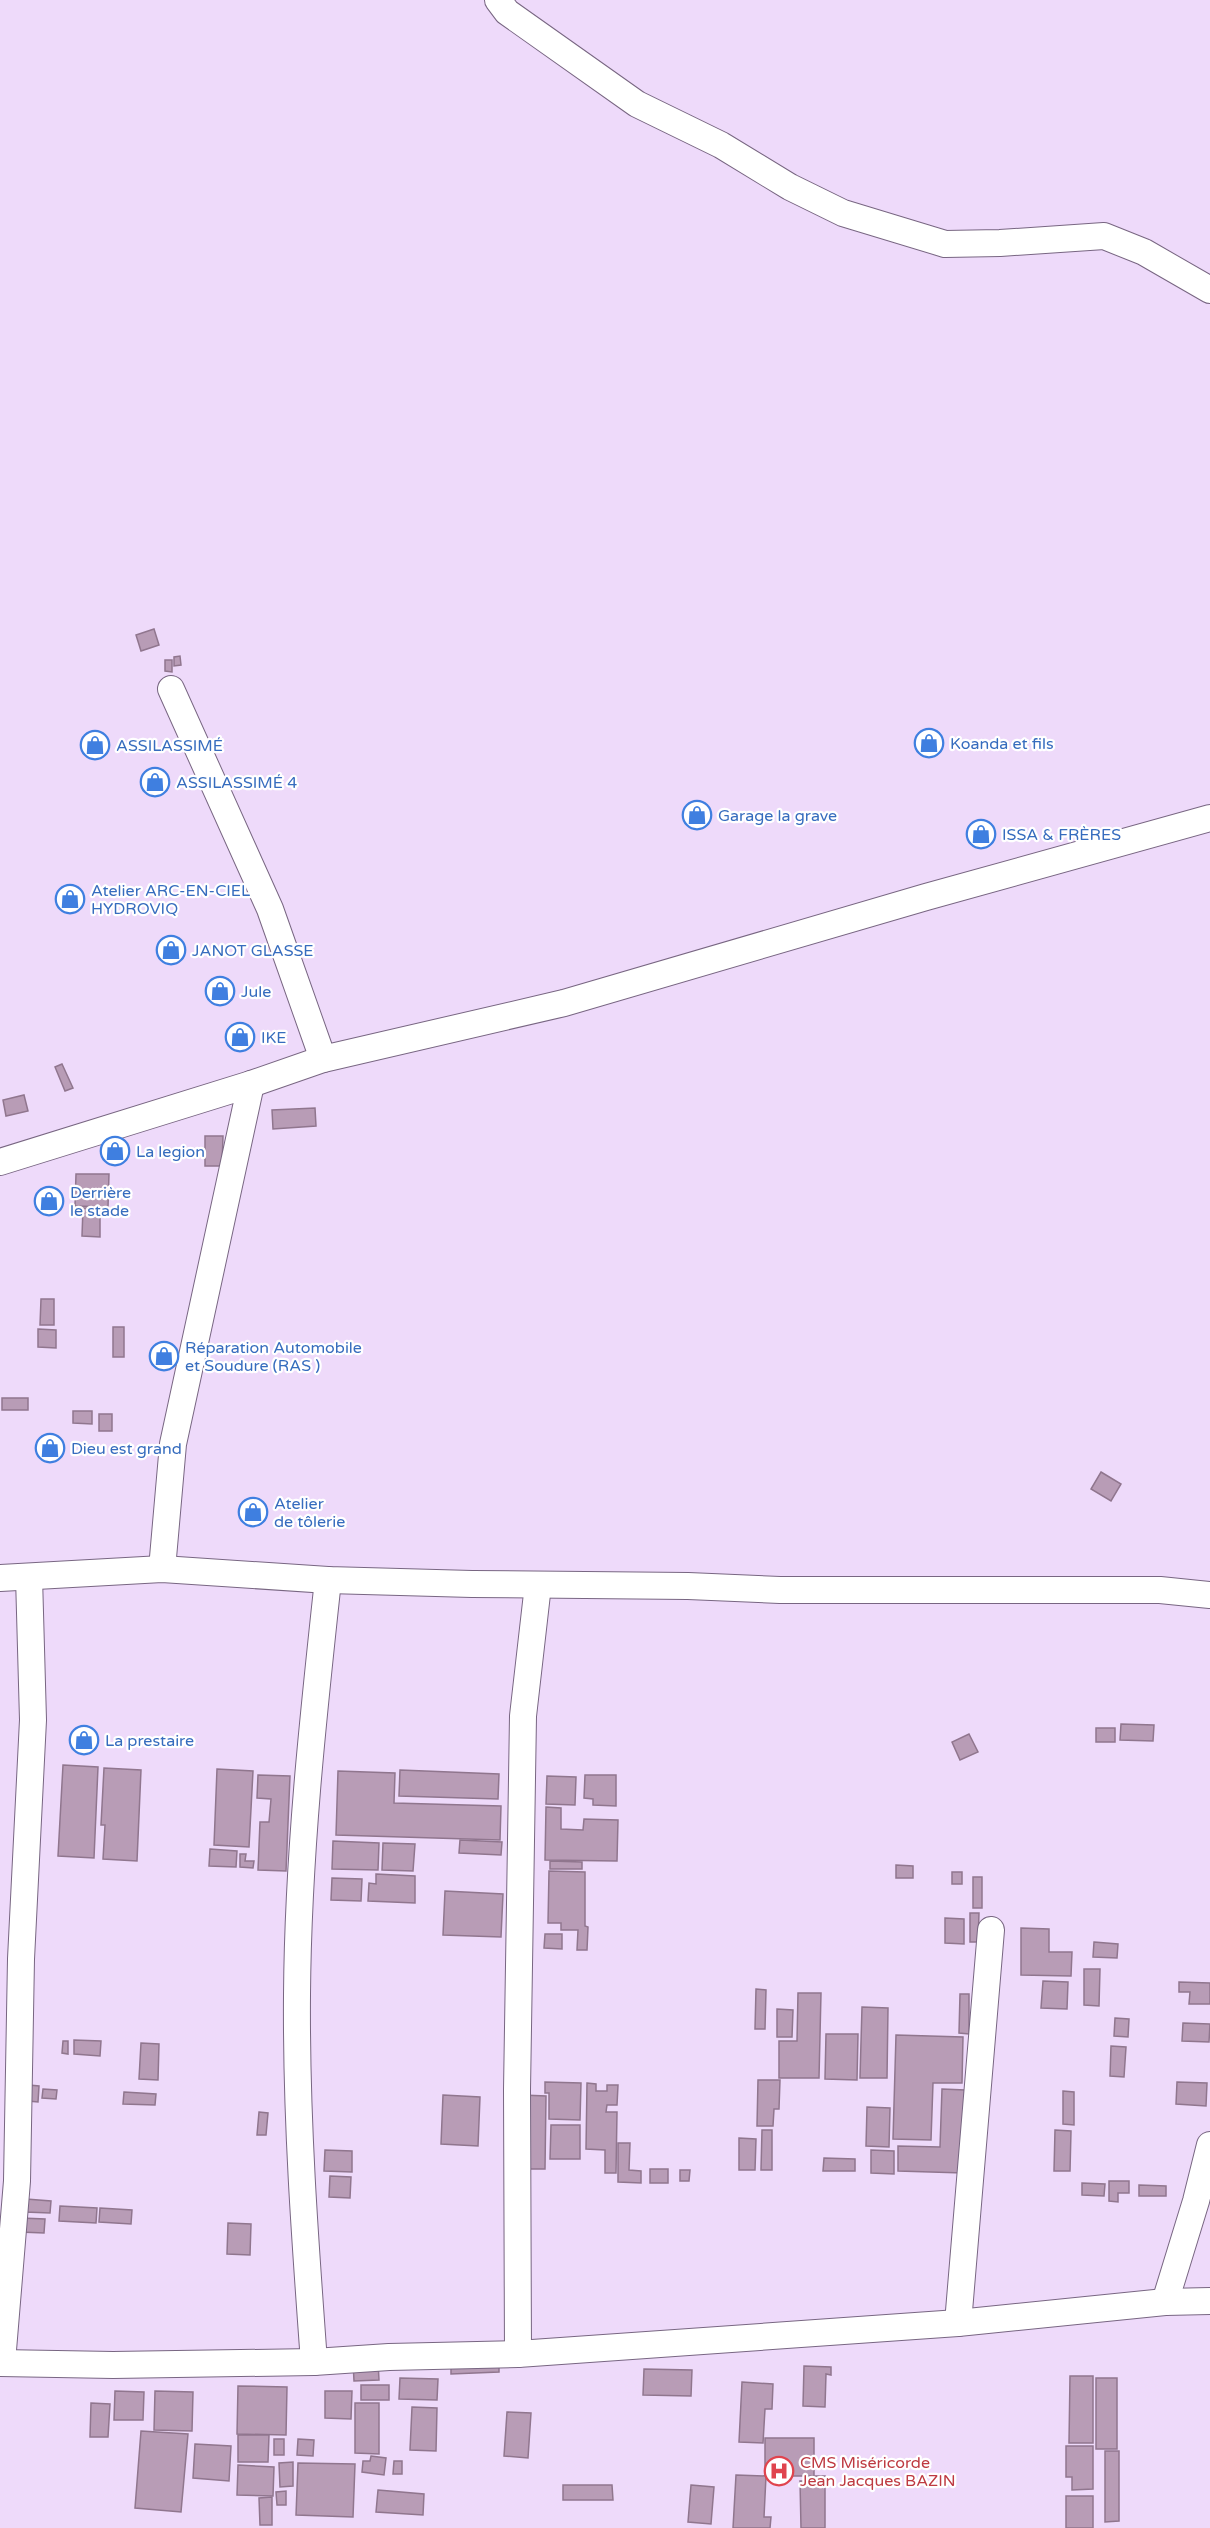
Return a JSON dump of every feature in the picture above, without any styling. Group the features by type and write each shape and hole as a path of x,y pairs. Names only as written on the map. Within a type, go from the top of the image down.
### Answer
{"street":[{"path":"498,0 507,12 638,104 721,145 790,187 843,213 945,244 1104,236 1144,252 1210,290"},
{"path":"171,689 270,909 323,1059"},
{"path":"0,1162 251,1084 323,1059 564,1003 926,897 1210,818"},
{"path":"162,1569 173,1444 251,1084"},
{"path":"0,1578 162,1569 328,1580 688,1586 813,1591 1160,1590 1210,1595"},
{"path":"29,1577 33,1720 21,1959 17,2181 1,2362 113,2365 314,2362 389,2357 518,2354 957,2323 1165,2302 1210,2301"},
{"path":"314,2362 301,2196 297,1995 308,1765 328,1580"},
{"path":"518,2354 517,2090 524,1716 538,1585"},
{"path":"957,2323 991,1930"},
{"path":"1165,2302 1196,2201 1210,2145"}],"building":[{"path":"154,629 159,645 141,651 136,635"},
{"path":"180,656 181,665 174,666 174,657"},
{"path":"165,660 172,660 172,672 165,671"},
{"path":"62,1064 73,1088 65,1091 55,1067"},
{"path":"24,1095 28,1111 6,1116 3,1100"},
{"path":"315,1108 316,1126 273,1129 272,1110"},
{"path":"205,1136 223,1136 222,1166 205,1166"},
{"path":"76,1174 109,1174 108,1207 75,1206"},
{"path":"83,1208 100,1208 100,1237 82,1236"},
{"path":"41,1299 54,1299 54,1325 40,1325"},
{"path":"113,1327 124,1327 124,1357 113,1357"},
{"path":"38,1329 56,1330 56,1348 38,1347"},
{"path":"2,1398 28,1398 28,1410 2,1410"},
{"path":"73,1411 92,1411 92,1424 73,1423"},
{"path":"99,1414 112,1414 112,1431 99,1431"},
{"path":"1101,1472 1121,1484 1111,1501 1091,1489"},
{"path":"1121,1724 1154,1725 1153,1741 1120,1740"},
{"path":"1096,1728 1115,1728 1115,1742 1096,1742"},
{"path":"969,1734 978,1752 960,1760 952,1742"},
{"path":"63,1765 98,1767 94,1858 58,1856"},
{"path":"104,1768 141,1770 137,1861 103,1859 105,1825 101,1825"},
{"path":"217,1769 253,1771 249,1847 214,1845"},
{"path":"400,1770 499,1774 498,1799 399,1796"},
{"path":"338,1771 395,1773 394,1803 501,1806 500,1840 336,1835"},
{"path":"258,1775 290,1776 286,1871 258,1870 260,1822 269,1822 271,1799 257,1798"},
{"path":"585,1775 616,1775 616,1806 593,1805 593,1799 584,1798"},
{"path":"547,1776 576,1777 575,1805 546,1804"},
{"path":"546,1807 561,1808 561,1829 583,1830 584,1819 618,1820 617,1861 545,1860"},
{"path":"460,1840 502,1842 501,1855 459,1853"},
{"path":"333,1841 379,1843 378,1870 332,1869"},
{"path":"383,1843 415,1844 413,1871 382,1870"},
{"path":"210,1849 237,1851 236,1867 209,1866"},
{"path":"240,1854 246,1854 245,1861 254,1861 253,1868 240,1867"},
{"path":"550,1861 582,1862 582,1869 550,1869"},
{"path":"896,1865 913,1866 913,1878 896,1878"},
{"path":"549,1871 585,1872 587,1950 577,1950 578,1930 561,1930 561,1923 548,1923"},
{"path":"952,1872 962,1872 962,1884 952,1884"},
{"path":"376,1874 415,1876 415,1903 368,1901 369,1883 376,1884"},
{"path":"973,1877 982,1877 982,1908 973,1908"},
{"path":"332,1878 362,1879 361,1901 331,1900"},
{"path":"445,1891 503,1894 501,1937 443,1935"},
{"path":"970,1913 979,1913 978,1942 970,1942"},
{"path":"945,1918 964,1919 964,1944 945,1943"},
{"path":"1021,1928 1049,1929 1049,1952 1072,1952 1071,1976 1021,1975"},
{"path":"545,1934 562,1934 562,1949 544,1948"},
{"path":"1094,1942 1118,1944 1117,1958 1093,1957"},
{"path":"1084,1969 1100,1969 1099,2006 1084,2005"},
{"path":"1043,1981 1068,1982 1067,2009 1041,2008"},
{"path":"1179,1982 1210,1983 1210,2004 1189,2004 1190,1992 1179,1992"},
{"path":"756,1989 766,1990 765,2029 755,2029"},
{"path":"798,1993 821,1993 819,2078 779,2078 779,2041 797,2041"},
{"path":"960,1994 969,1994 969,2034 959,2033"},
{"path":"862,2007 888,2008 887,2078 860,2078"},
{"path":"777,2009 793,2010 792,2037 777,2037"},
{"path":"1115,2018 1129,2019 1128,2037 1114,2036"},
{"path":"1183,2023 1210,2024 1209,2042 1182,2041"},
{"path":"826,2034 858,2034 857,2080 825,2079"},
{"path":"896,2035 963,2037 962,2083 933,2083 931,2140 893,2139"},
{"path":"74,2040 101,2041 100,2056 74,2054"},
{"path":"63,2041 68,2041 68,2054 62,2053"},
{"path":"141,2043 159,2044 158,2080 139,2079"},
{"path":"1111,2046 1126,2047 1124,2077 1110,2076"},
{"path":"758,2080 780,2080 779,2109 774,2109 773,2126 757,2126"},
{"path":"545,2082 581,2083 580,2120 549,2119 549,2093 545,2093"},
{"path":"1177,2082 1207,2083 1206,2106 1176,2104"},
{"path":"587,2083 596,2084 596,2091 607,2091 607,2085 618,2085 617,2105 607,2105 606,2112 617,2112 616,2173 605,2173 605,2150 586,2149"},
{"path":"29,2085 39,2086 38,2102 28,2101"},
{"path":"43,2089 57,2090 56,2099 42,2098"},
{"path":"942,2089 965,2090 963,2173 898,2171 898,2146 940,2147"},
{"path":"1063,2091 1074,2092 1074,2125 1063,2124"},
{"path":"124,2092 156,2094 155,2105 123,2104"},
{"path":"443,2095 480,2097 478,2146 441,2144"},
{"path":"522,2095 546,2096 545,2169 521,2169"},
{"path":"867,2107 890,2108 889,2147 866,2146"},
{"path":"259,2112 268,2113 266,2135 257,2135"},
{"path":"551,2125 580,2125 580,2159 550,2159"},
{"path":"762,2130 772,2130 772,2170 761,2170"},
{"path":"1055,2130 1071,2131 1070,2171 1054,2171"},
{"path":"739,2138 756,2139 755,2170 739,2170"},
{"path":"618,2143 630,2143 629,2170 641,2171 641,2183 618,2182"},
{"path":"325,2150 352,2151 352,2172 324,2171"},
{"path":"871,2150 894,2151 894,2174 871,2173"},
{"path":"824,2158 855,2159 855,2171 823,2171"},
{"path":"650,2169 668,2169 668,2183 650,2183"},
{"path":"680,2170 690,2170 689,2181 680,2181"},
{"path":"330,2176 351,2177 350,2198 329,2197"},
{"path":"1109,2181 1129,2181 1129,2193 1118,2193 1118,2202 1109,2201"},
{"path":"1082,2183 1105,2184 1104,2196 1082,2195"},
{"path":"1139,2185 1166,2186 1166,2196 1139,2196"},
{"path":"26,2199 51,2201 50,2213 25,2212"},
{"path":"60,2206 97,2208 96,2223 59,2221"},
{"path":"100,2208 132,2210 131,2224 99,2222"},
{"path":"21,2218 45,2219 44,2233 20,2232"},
{"path":"228,2223 251,2224 250,2255 227,2254"},
{"path":"353,2361 378,2361 379,2380 354,2381"},
{"path":"499,2361 499,2372 451,2374 451,2363"},
{"path":"804,2366 831,2367 831,2375 826,2374 825,2407 803,2406"},
{"path":"644,2369 692,2370 691,2396 643,2395"},
{"path":"1070,2376 1093,2376 1093,2443 1069,2443"},
{"path":"400,2378 438,2379 437,2400 399,2399"},
{"path":"1096,2378 1117,2378 1117,2449 1096,2449"},
{"path":"742,2382 773,2384 772,2409 765,2409 763,2443 739,2442"},
{"path":"361,2385 389,2385 389,2400 361,2400"},
{"path":"238,2386 287,2387 286,2435 237,2434"},
{"path":"115,2391 144,2392 143,2420 114,2420"},
{"path":"155,2391 193,2392 192,2431 154,2430"},
{"path":"325,2391 352,2391 351,2419 325,2418"},
{"path":"91,2403 110,2404 108,2437 90,2437"},
{"path":"355,2403 379,2403 379,2454 355,2453"},
{"path":"412,2407 437,2408 436,2451 410,2450"},
{"path":"507,2412 531,2413 528,2458 504,2456"},
{"path":"141,2431 188,2434 181,2512 135,2508"},
{"path":"238,2435 269,2435 268,2462 238,2462"},
{"path":"765,2438 814,2438 814,2476 765,2476"},
{"path":"274,2439 284,2439 284,2455 274,2455"},
{"path":"298,2439 314,2440 313,2456 297,2455"},
{"path":"195,2444 231,2446 229,2481 193,2478"},
{"path":"1066,2446 1093,2446 1093,2489 1072,2490 1072,2477 1066,2477"},
{"path":"1105,2451 1119,2451 1119,2521 1105,2522"},
{"path":"371,2456 386,2458 384,2475 362,2472 363,2461 370,2461"},
{"path":"394,2461 402,2461 402,2474 393,2474"},
{"path":"293,2462 293,2486 280,2487 279,2463"},
{"path":"298,2463 355,2464 353,2517 296,2515"},
{"path":"238,2465 274,2467 273,2496 237,2495"},
{"path":"736,2475 766,2476 764,2517 771,2517 770,2528 733,2528"},
{"path":"815,2476 825,2476 825,2528 801,2528 800,2481 815,2481"},
{"path":"563,2485 612,2485 613,2500 563,2500"},
{"path":"691,2485 714,2487 711,2524 688,2522"},
{"path":"378,2490 424,2494 423,2515 376,2512"},
{"path":"286,2491 286,2505 277,2505 276,2492"},
{"path":"1066,2496 1093,2496 1093,2528 1066,2528"},
{"path":"272,2497 272,2525 260,2525 259,2498"}],"place":[{"name":"Koanda et fils","path":"929,743"},
{"name":"ASSILASSIMÉ","path":"95,745"},
{"name":"ASSILASSIMÉ 4","path":"155,782"},
{"name":"Garage la grave","path":"697,815"},
{"name":"ISSA & FRÈRES","path":"981,834"},
{"name":"Atelier ARC-EN-CIEL HYDROVIQ","path":"70,899"},
{"name":"JANOT GLASSE","path":"171,950"},
{"name":"Jule","path":"220,991"},
{"name":"IKE","path":"240,1037"},
{"name":"La legion","path":"115,1151"},
{"name":"Derrière le stade","path":"49,1201"},
{"name":"Réparation Automobile et Soudure (RAS )","path":"164,1356"},
{"name":"Dieu est grand","path":"50,1448"},
{"name":"Atelier de tôlerie","path":"253,1512"},
{"name":"La prestaire","path":"84,1740"},
{"name":"CMS Miséricorde Jean Jacques BAZIN","path":"779,2471"}]}
